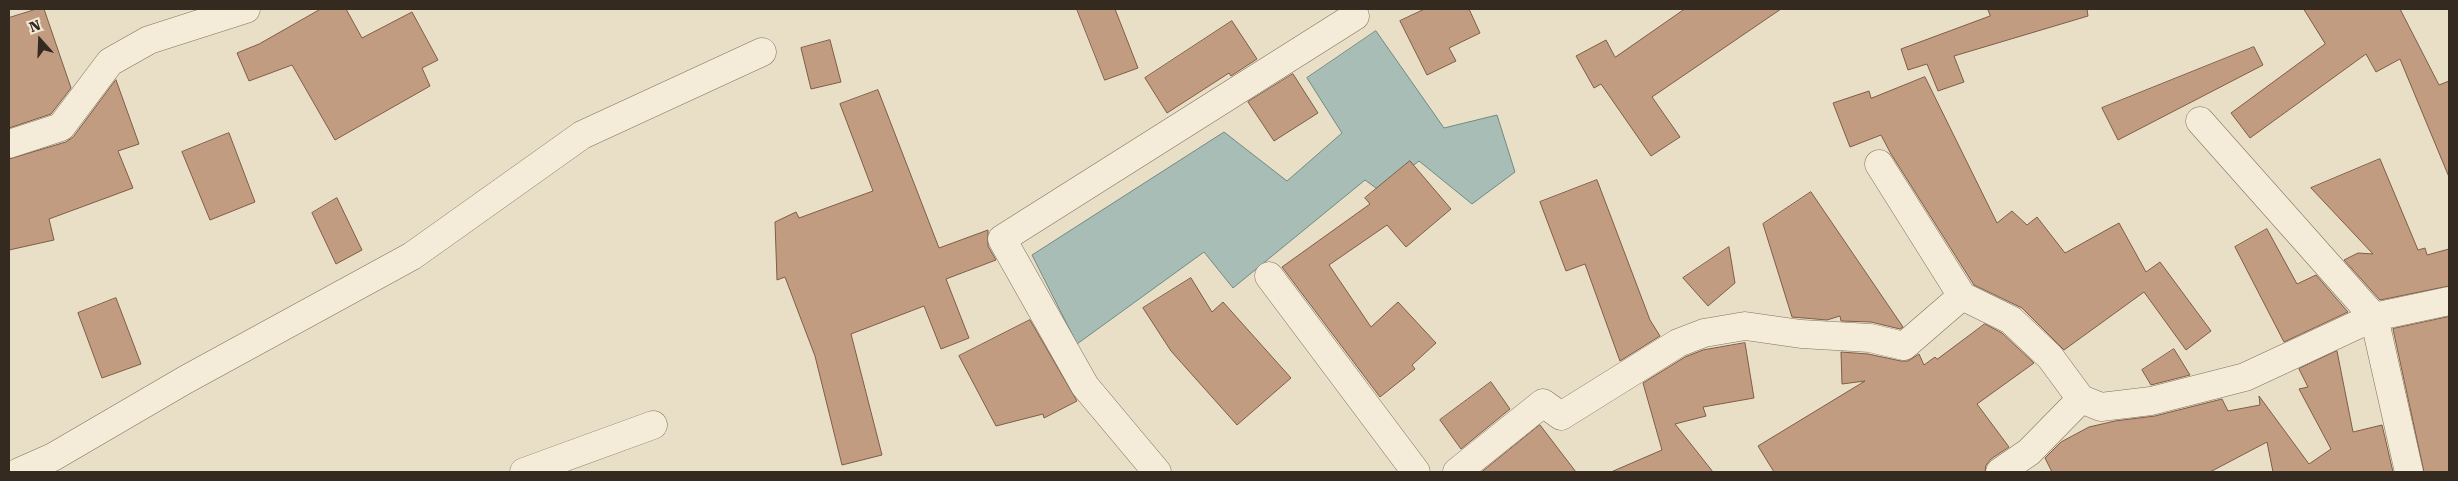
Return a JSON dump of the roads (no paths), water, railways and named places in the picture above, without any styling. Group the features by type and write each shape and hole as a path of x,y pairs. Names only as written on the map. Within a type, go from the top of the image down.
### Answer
{"street":[{"path":"9,144 61,127 110,62 141,44 185,27 246,9"},
{"path":"1157,472 1085,386 1002,239 1356,16"},
{"path":"20,472 52,457 185,380 412,256 582,135 762,52"},
{"path":"2200,121 2374,317 2409,472"},
{"path":"1879,164 1962,296 2011,320 2050,357 2081,399 2102,407 2151,401 2245,377 2374,317 2449,301"},
{"path":"1269,276 1416,472"},
{"path":"1457,472 1543,403 1561,416 1678,343 1704,333 1744,326 1801,334 1870,338 1904,346 1962,296"},
{"path":"2000,472 2029,452 2081,399"},
{"path":"524,472 653,425"}],"water":[{"path":"1376,31 1444,128 1497,115 1515,172 1472,204 1419,161 1380,191 1365,180 1233,288 1204,252 1077,344 1032,255 1224,132 1287,181 1342,133 1307,78"}]}
